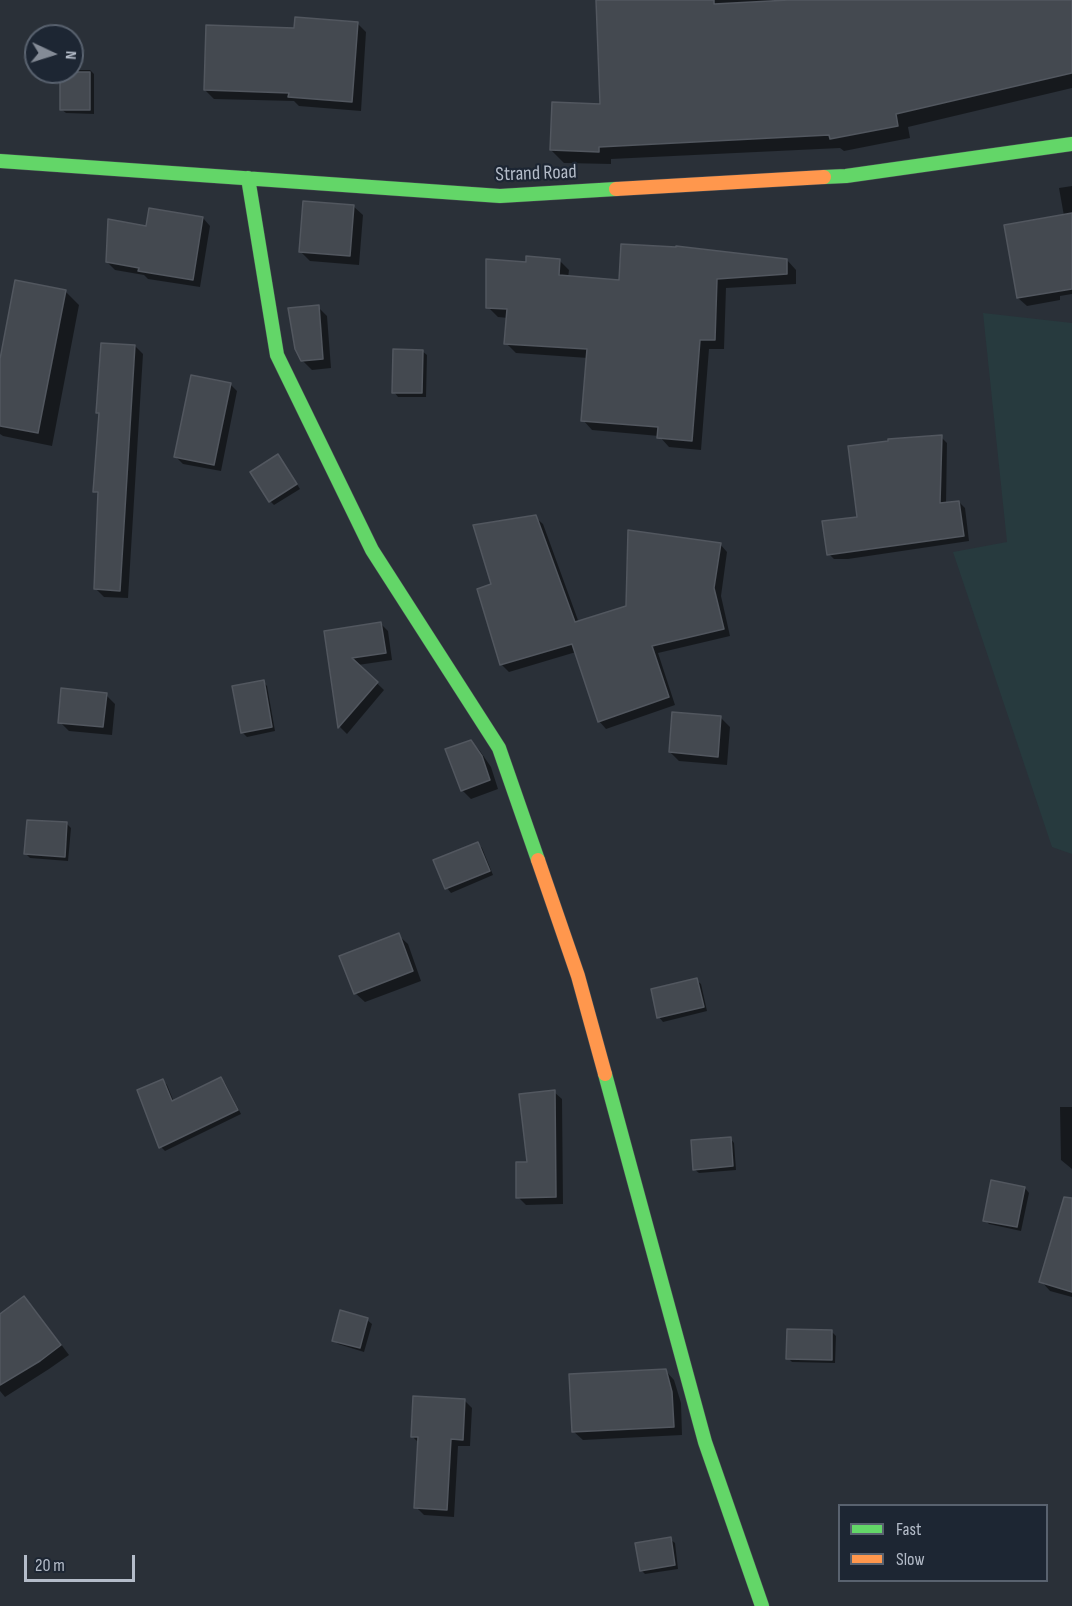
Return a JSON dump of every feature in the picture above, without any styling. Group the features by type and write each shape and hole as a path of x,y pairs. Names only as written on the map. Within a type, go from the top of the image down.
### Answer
{"street":[{"name":"Strand Road","path":"0,161 500,196 846,176 1072,144"},
{"path":"248,178 277,355 372,550 500,748 578,976 705,1442 762,1606"}],"green space":[{"path":"983,313 1072,323 1072,854 1052,847 953,552 1007,542"}],"building":[{"path":"596,0 714,0 714,4 789,0 1072,0 1072,73 896,114 898,126 830,139 829,135 599,147 599,152 550,150 552,102 600,104"},
{"path":"295,17 358,22 352,102 288,97 289,93 204,90 206,25 294,28"},
{"path":"84,72 90,72 90,110 60,110 60,84 84,84"},
{"path":"303,201 354,205 350,256 299,252"},
{"path":"149,208 203,217 193,280 138,271 139,268 106,262 108,219 146,226"},
{"path":"1072,213 1072,289 1017,298 1004,225"},
{"path":"621,244 676,246 787,259 787,274 717,279 715,340 700,340 692,441 657,438 658,427 581,421 587,349 504,344 507,309 486,308 486,259 526,262 526,256 560,259 559,275 619,280"},
{"path":"15,280 66,290 38,433 0,426 0,359"},
{"path":"319,305 323,359 301,361 295,349 288,308"},
{"path":"101,343 135,345 120,591 94,589 98,492 93,492"},
{"path":"393,349 423,350 422,393 392,393"},
{"path":"191,375 231,383 214,465 174,457"},
{"path":"942,435 940,503 959,501 964,536 827,555 822,521 857,517 848,446 888,441 888,439"},
{"path":"278,454 297,484 269,502 250,472"},
{"path":"536,515 575,622 626,606 628,530 721,543 714,588 724,629 652,646 669,697 598,722 572,644 500,665 477,589 491,584 473,525"},
{"path":"381,622 386,653 352,658 378,682 338,728 324,631"},
{"path":"264,680 272,727 241,733 232,686"},
{"path":"61,688 107,693 103,727 58,723"},
{"path":"672,712 721,716 718,757 669,752"},
{"path":"471,740 482,756 490,780 461,791 445,749"},
{"path":"27,820 67,822 65,857 24,854"},
{"path":"478,842 490,871 445,889 433,860"},
{"path":"399,933 413,971 354,994 339,956"},
{"path":"697,978 704,1007 657,1018 651,989"},
{"path":"221,1077 238,1110 159,1148 137,1090 163,1079 172,1101"},
{"path":"555,1090 556,1197 516,1198 516,1162 527,1162 519,1094"},
{"path":"731,1137 733,1166 693,1170 691,1140"},
{"path":"991,1180 1025,1187 1017,1227 983,1221"},
{"path":"1064,1197 1072,1198 1072,1292 1039,1282"},
{"path":"24,1296 61,1345 40,1361 0,1385 0,1314"},
{"path":"340,1310 368,1318 360,1348 332,1341"},
{"path":"787,1329 832,1330 832,1360 786,1359"},
{"path":"666,1369 672,1392 674,1427 572,1432 569,1374"},
{"path":"413,1396 465,1399 463,1440 451,1439 447,1510 414,1508 418,1437 411,1437"},
{"path":"671,1537 675,1565 640,1571 635,1543"}],"traffic: fast":[{"path":"824,177 846,176 1072,144"},
{"path":"0,161 500,196 616,189"},
{"path":"248,178 277,355 372,550 499,748 538,860"},
{"path":"605,1074 705,1442 762,1606"}],"traffic: slow":[{"path":"616,189 824,177"},
{"path":"538,860 578,976 605,1074"}]}
